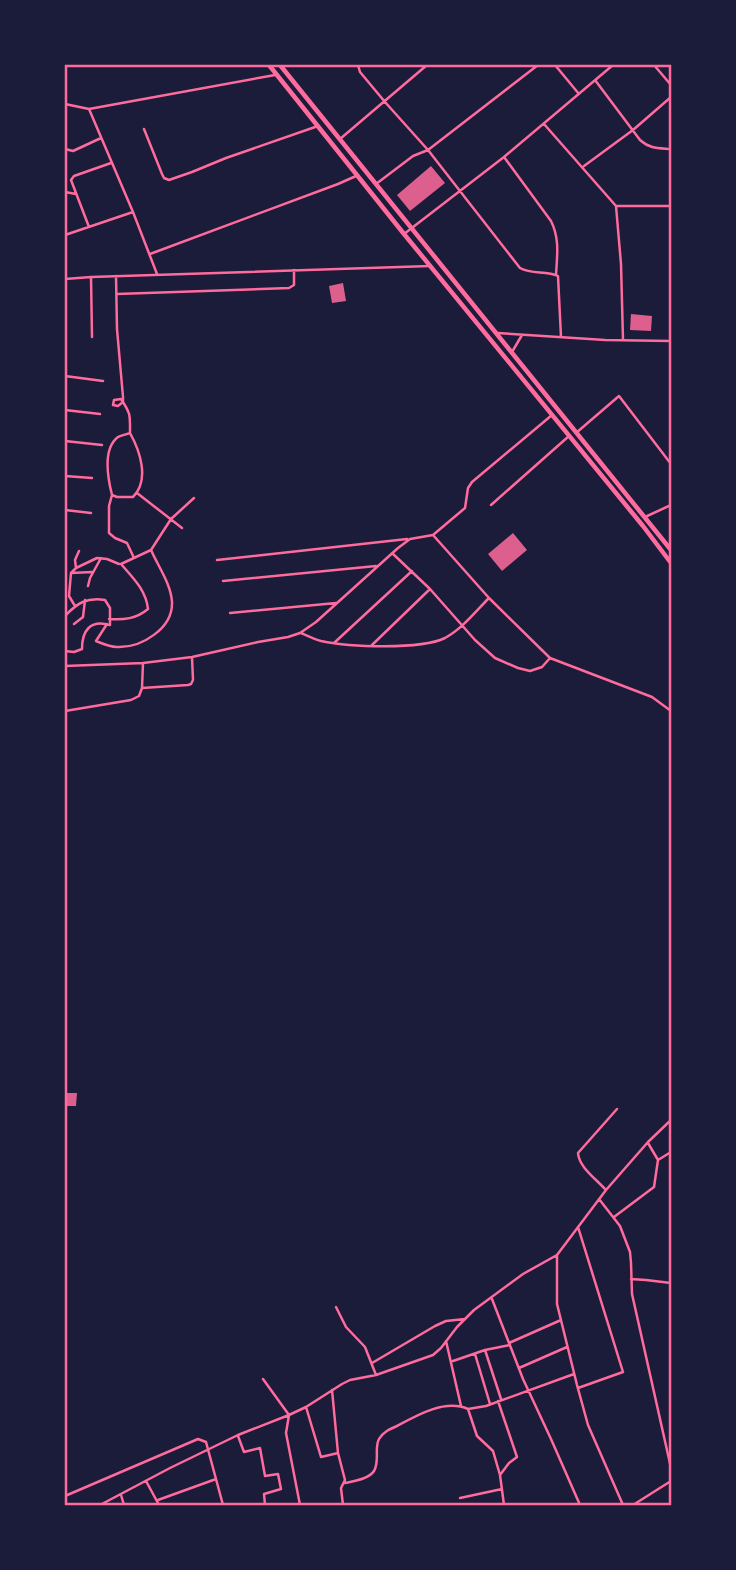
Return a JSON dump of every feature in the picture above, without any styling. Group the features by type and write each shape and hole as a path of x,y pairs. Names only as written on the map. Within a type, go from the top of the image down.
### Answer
{"main road":[{"path":"269,65 671,563"},
{"path":"280,65 671,550"}],"street":[{"path":"358,65 360,72 428,150 520,268 531,273 556,275"},
{"path":"340,139 427,65"},
{"path":"376,184 412,156 428,150 538,65"},
{"path":"555,65 579,94"},
{"path":"404,234 544,124 612,65"},
{"path":"654,65 671,85"},
{"path":"65,104 89,109 277,75"},
{"path":"594,79 646,146 671,149"},
{"path":"582,167 633,130 671,96"},
{"path":"89,109 157,275"},
{"path":"544,124 616,206 623,340"},
{"path":"144,129 162,174 169,180 318,126"},
{"path":"65,149 73,151 101,138"},
{"path":"504,156 555,228 558,242 556,275 559,279 561,337"},
{"path":"89,227 71,180 111,162"},
{"path":"150,254 358,175"},
{"path":"65,192 76,194"},
{"path":"616,206 671,206"},
{"path":"65,235 133,212"},
{"path":"65,280 430,266"},
{"path":"117,294 289,288 294,285 295,270"},
{"path":"112,495 133,497 143,474 138,447 130,433 130,415 123,402 116,276"},
{"path":"91,277 92,337"},
{"path":"497,333 671,341"},
{"path":"512,352 522,335"},
{"path":"65,376 103,381"},
{"path":"576,432 619,396 671,464"},
{"path":"65,410 100,414"},
{"path":"217,560 433,535 465,508 468,488 472,482 552,415"},
{"path":"130,433 119,436 111,448 108,470 112,495 109,506 109,533 127,543 134,558"},
{"path":"491,505 569,436"},
{"path":"65,441 102,445"},
{"path":"65,476 92,478"},
{"path":"137,493 182,528"},
{"path":"121,564 151,550 171,519 194,498"},
{"path":"644,517 671,505"},
{"path":"65,510 90,513"},
{"path":"433,535 489,598 551,657 652,697 671,711"},
{"path":"65,666 143,663 192,657 300,633 410,539"},
{"path":"65,616 85,600 105,600 110,608 96,641 104,645 121,647 147,639 161,629 172,610 172,598 151,550"},
{"path":"76,568 75,560 79,551"},
{"path":"391,553 430,589 495,658 533,671 542,667 551,657"},
{"path":"88,586 101,558"},
{"path":"65,650 74,652 82,649 83,636 91,626 105,621 128,619 141,615 148,609 142,589 121,564 101,558 88,561 71,573 69,596 75,606"},
{"path":"223,581 376,566"},
{"path":"334,643 412,571"},
{"path":"71,573 93,572"},
{"path":"372,645 430,589"},
{"path":"300,633 334,643 404,646 428,644 445,638 489,598"},
{"path":"74,624 83,617 85,600"},
{"path":"230,613 336,603"},
{"path":"74,644 82,645"},
{"path":"142,688 191,684 192,657"},
{"path":"65,711 131,700 141,694 143,663"},
{"path":"606,1190 577,1156 617,1109"},
{"path":"100,1505 238,1435 306,1407 350,1380 433,1355 465,1319 491,1298 523,1274 557,1255 606,1190 671,1120"},
{"path":"614,1217 654,1187 658,1160 648,1142"},
{"path":"658,1160 671,1152"},
{"path":"599,1199 614,1217 630,1252 632,1294 671,1468"},
{"path":"578,1227 624,1372 578,1388"},
{"path":"557,1255 557,1304 574,1374 589,1425 623,1505"},
{"path":"631,1279 671,1283"},
{"path":"491,1298 528,1391 580,1505"},
{"path":"336,1307 346,1327 365,1347 376,1374"},
{"path":"372,1363 435,1326 446,1321 465,1319"},
{"path":"452,1362 510,1344 561,1320"},
{"path":"446,1341 461,1406"},
{"path":"519,1368 567,1347"},
{"path":"485,1350 517,1457 509,1462 500,1475"},
{"path":"475,1353 490,1404"},
{"path":"345,1483 372,1473 376,1466 377,1444 385,1432 429,1410 461,1406 468,1409 490,1404 574,1374"},
{"path":"263,1379 289,1415 286,1433 300,1505"},
{"path":"332,1390 338,1453 345,1477 341,1490 343,1505"},
{"path":"306,1407 321,1457 338,1453"},
{"path":"468,1409 477,1436 494,1451 504,1505"},
{"path":"238,1435 244,1451 260,1448 265,1476 278,1474 281,1489 264,1494 265,1505"},
{"path":"65,1496 195,1439 202,1439 208,1450 223,1505"},
{"path":"146,1481 158,1503 216,1479"},
{"path":"633,1505 671,1481"},
{"path":"460,1498 502,1489"},
{"path":"121,1495 124,1505"},
{"path":"644,1498 649,1505"}],"building":[{"path":"431,166 445,183 410,211 397,195"},
{"path":"343,283 346,301 332,303 329,286"},
{"path":"631,314 652,316 651,331 630,330"},
{"path":"513,533 527,550 502,571 488,554"},
{"path":"65,1093 77,1093 76,1106 65,1106"}]}
